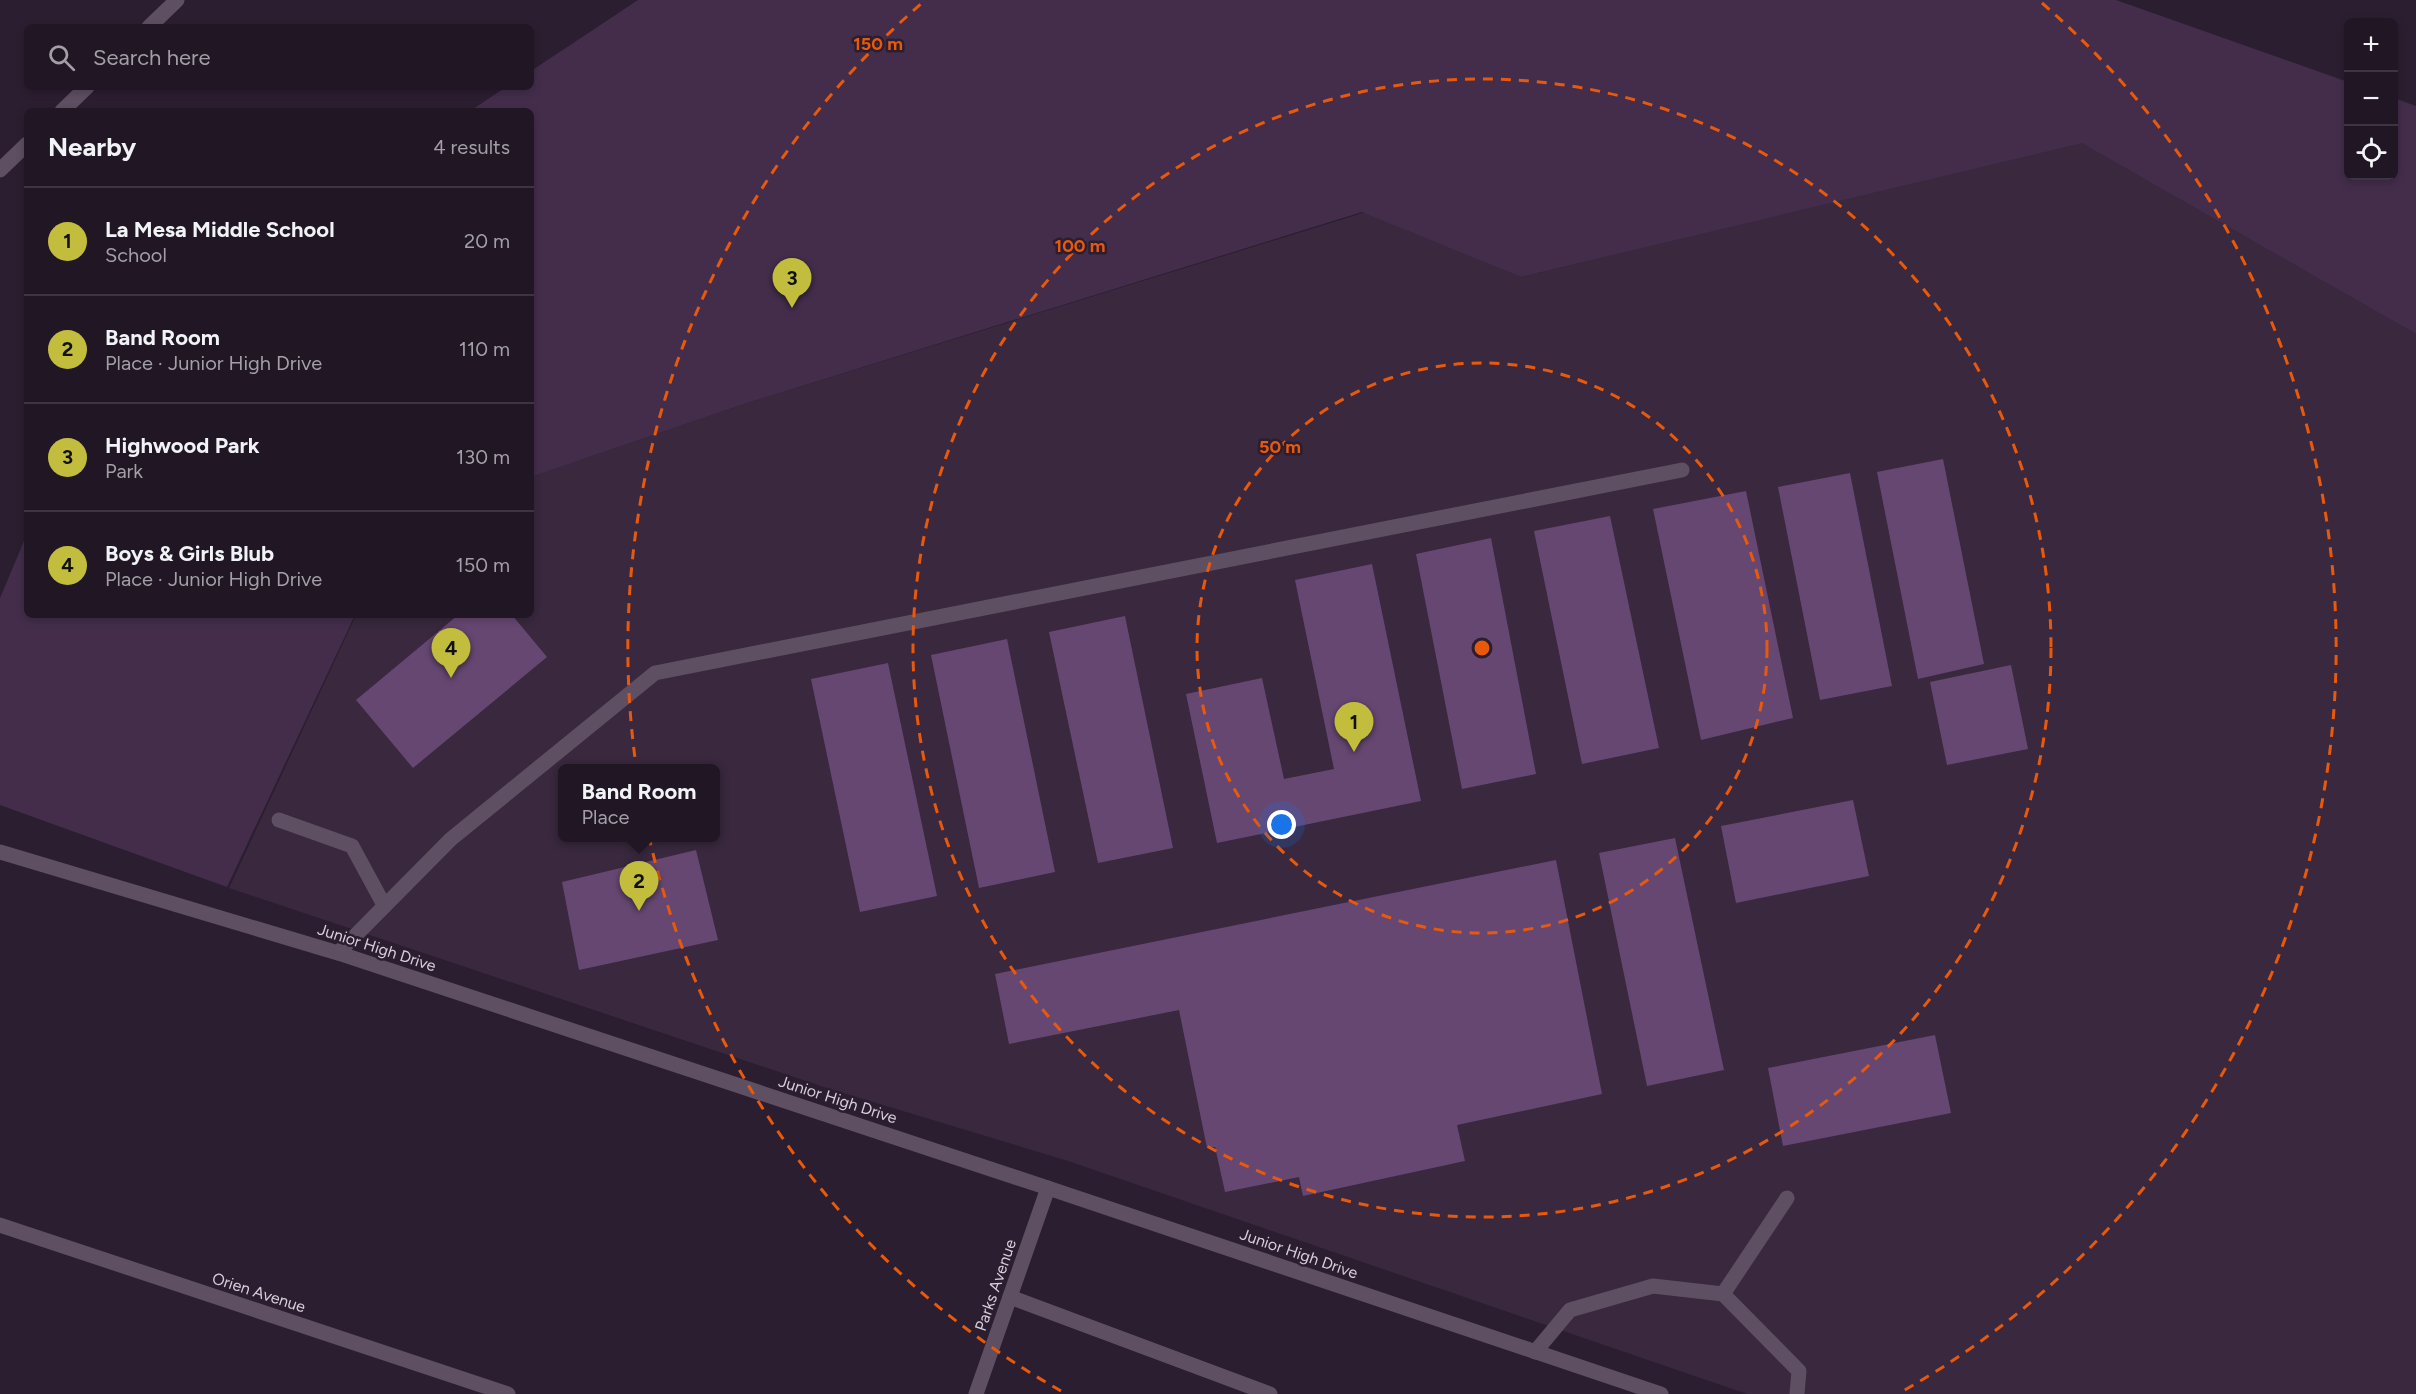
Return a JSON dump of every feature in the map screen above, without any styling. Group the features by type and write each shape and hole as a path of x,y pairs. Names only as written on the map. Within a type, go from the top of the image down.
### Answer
{"street":[{"path":"152,24 177,0"},
{"path":"65,108 84,90"},
{"path":"0,170 24,147"},
{"path":"338,953 451,838 655,673 1682,470"},
{"path":"279,820 352,846 384,905"},
{"name":"Junior High Drive","path":"0,852 338,953 1661,1394"},
{"name":"Parks Avenue","path":"976,1394 1048,1188"},
{"path":"1723,1294 1787,1198"},
{"name":"Orien Avenue","path":"0,1225 508,1394"},
{"path":"1535,1352 1570,1310 1653,1286 1723,1294 1799,1371 1797,1394"},
{"path":"1010,1297 1270,1394"}],"shaded area":[{"path":"638,0 2116,0 2344,81 2344,180 2398,180 2398,99 2416,106 2416,334 2082,143 1521,277 1362,212 744,404 534,476 534,108 474,108 502,90 534,90 534,69"},
{"path":"2082,142 2416,334 2416,1394 1747,1394 1068,1161 830,1089 229,888 355,618 534,618 534,476 744,404 1366,212 1521,277"},
{"path":"24,541 24,618 354,618 227,887 0,805 0,598"}],"building":[{"path":"1943,459 1984,664 1918,679 1877,472"},
{"path":"1850,473 1892,686 1820,700 1778,487"},
{"path":"1746,491 1793,718 1701,740 1653,509"},
{"path":"1610,516 1659,748 1582,764 1534,531"},
{"path":"1491,538 1536,774 1462,789 1416,554"},
{"path":"1372,564 1421,801 1217,843 1186,694 1262,678 1284,779 1334,769 1295,580"},
{"path":"1125,616 1173,848 1098,863 1049,632"},
{"path":"454,618 514,618 547,657 413,768 356,700"},
{"path":"1007,639 1055,872 979,888 931,655"},
{"path":"888,663 937,896 860,912 811,679"},
{"path":"2011,665 2028,749 1947,765 1930,682"},
{"path":"1853,800 1869,876 1736,903 1721,826"},
{"path":"1675,838 1724,1070 1647,1086 1599,853"},
{"path":"696,850 718,940 579,970 562,882"},
{"path":"1556,860 1602,1094 1457,1125 1465,1161 1303,1196 1299,1177 1225,1192 1215,1147 1207,1148 1179,1010 1009,1044 995,974"},
{"path":"1935,1035 1951,1113 1783,1146 1768,1068"}],"place":[{"name":"Highwood Park","path":"792,308"},
{"name":"Boys & Girls Blub","path":"451,678"},
{"name":"La Mesa Middle School","path":"1354,752"},
{"name":"Band Room","path":"639,911"}]}
